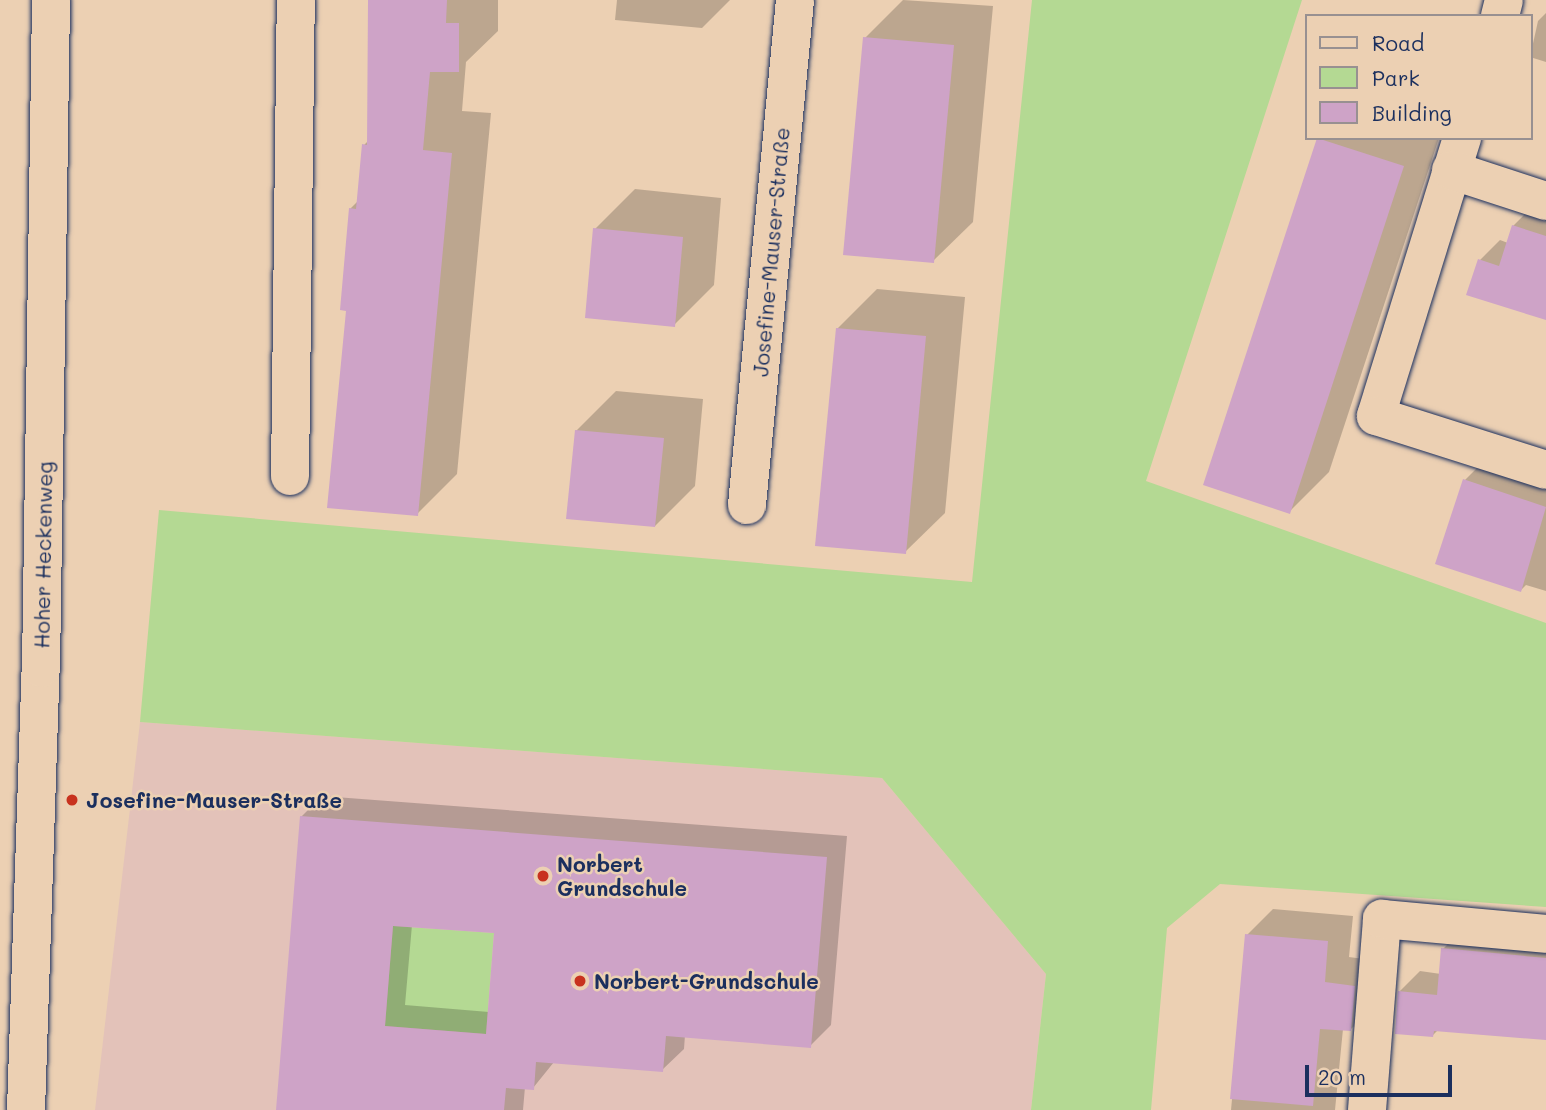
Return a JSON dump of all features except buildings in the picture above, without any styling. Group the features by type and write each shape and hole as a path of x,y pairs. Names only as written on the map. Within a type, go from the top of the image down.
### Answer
{"street":[{"name":"Hoher Heckenweg","path":"26,1110 41,668 51,0"},
{"path":"290,476 296,0"},
{"name":"Josefine-Mauser-Straße","path":"747,505 795,0"},
{"path":"1546,201 1457,154 1376,416 1546,470"},
{"path":"1371,1110 1382,919 1546,934"}],"shaded area":[{"name":"Norbert Grundschule","path":"140,722 882,778 1046,974 1031,1110 95,1110"}],"green space":[{"path":"1032,0 1302,0 1146,481 1546,623 1546,907 1220,884 1167,928 1151,1110 1031,1110 1046,974 882,778 140,722 159,510 972,582"},
{"path":"393,926 494,933 486,1034 385,1026"}],"place":[{"name":"Josefine-Mauser-Straße","path":"72,800"},
{"name":"Norbert Grundschule","path":"543,876"},
{"name":"Norbert-Grundschule","path":"580,981"}]}
